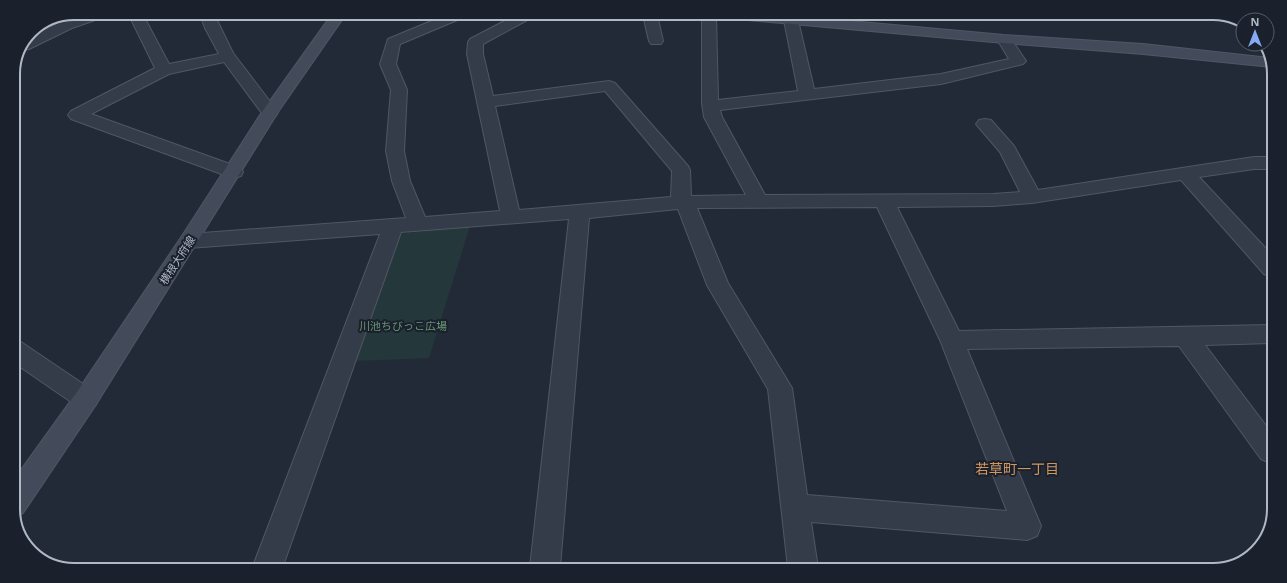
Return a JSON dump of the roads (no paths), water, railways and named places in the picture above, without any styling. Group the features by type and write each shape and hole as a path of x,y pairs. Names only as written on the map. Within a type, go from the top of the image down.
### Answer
{"main road":[{"name":"横根大府線","path":"20,494 86,399 190,241 270,112 335,20"},
{"path":"791,20 1004,39 1143,49 1265,61"}],"street":[{"path":"139,20 164,70"},
{"path":"209,20 228,57 270,112"},
{"path":"269,563 404,225 416,218 401,181 395,151 399,90 388,64 393,42 445,20"},
{"path":"511,217 475,54 475,42 517,20"},
{"path":"651,20 656,41"},
{"path":"709,20 710,106 713,117 759,202"},
{"path":"791,20 807,95"},
{"path":"31,42 65,21"},
{"path":"710,106 941,79 1018,62 1004,39"},
{"path":"228,57 164,70 77,115 234,172"},
{"path":"486,102 609,86 681,170 683,202 718,285 780,388 802,563"},
{"path":"984,124 1008,150 1032,197"},
{"path":"190,241 580,212 683,202 993,200 1032,197 1254,163 1267,163"},
{"path":"1186,174 1267,263"},
{"path":"796,507 1027,526 952,340 884,201"},
{"path":"545,563 580,212"},
{"path":"952,340 1185,337 1267,334"},
{"path":"1185,337 1267,447"},
{"path":"20,355 86,399"}],"district":[{"name":"若草町一丁目","path":"1017,468"}],"park label":[{"name":"川池ちびっこ広場","path":"403,325"}]}
